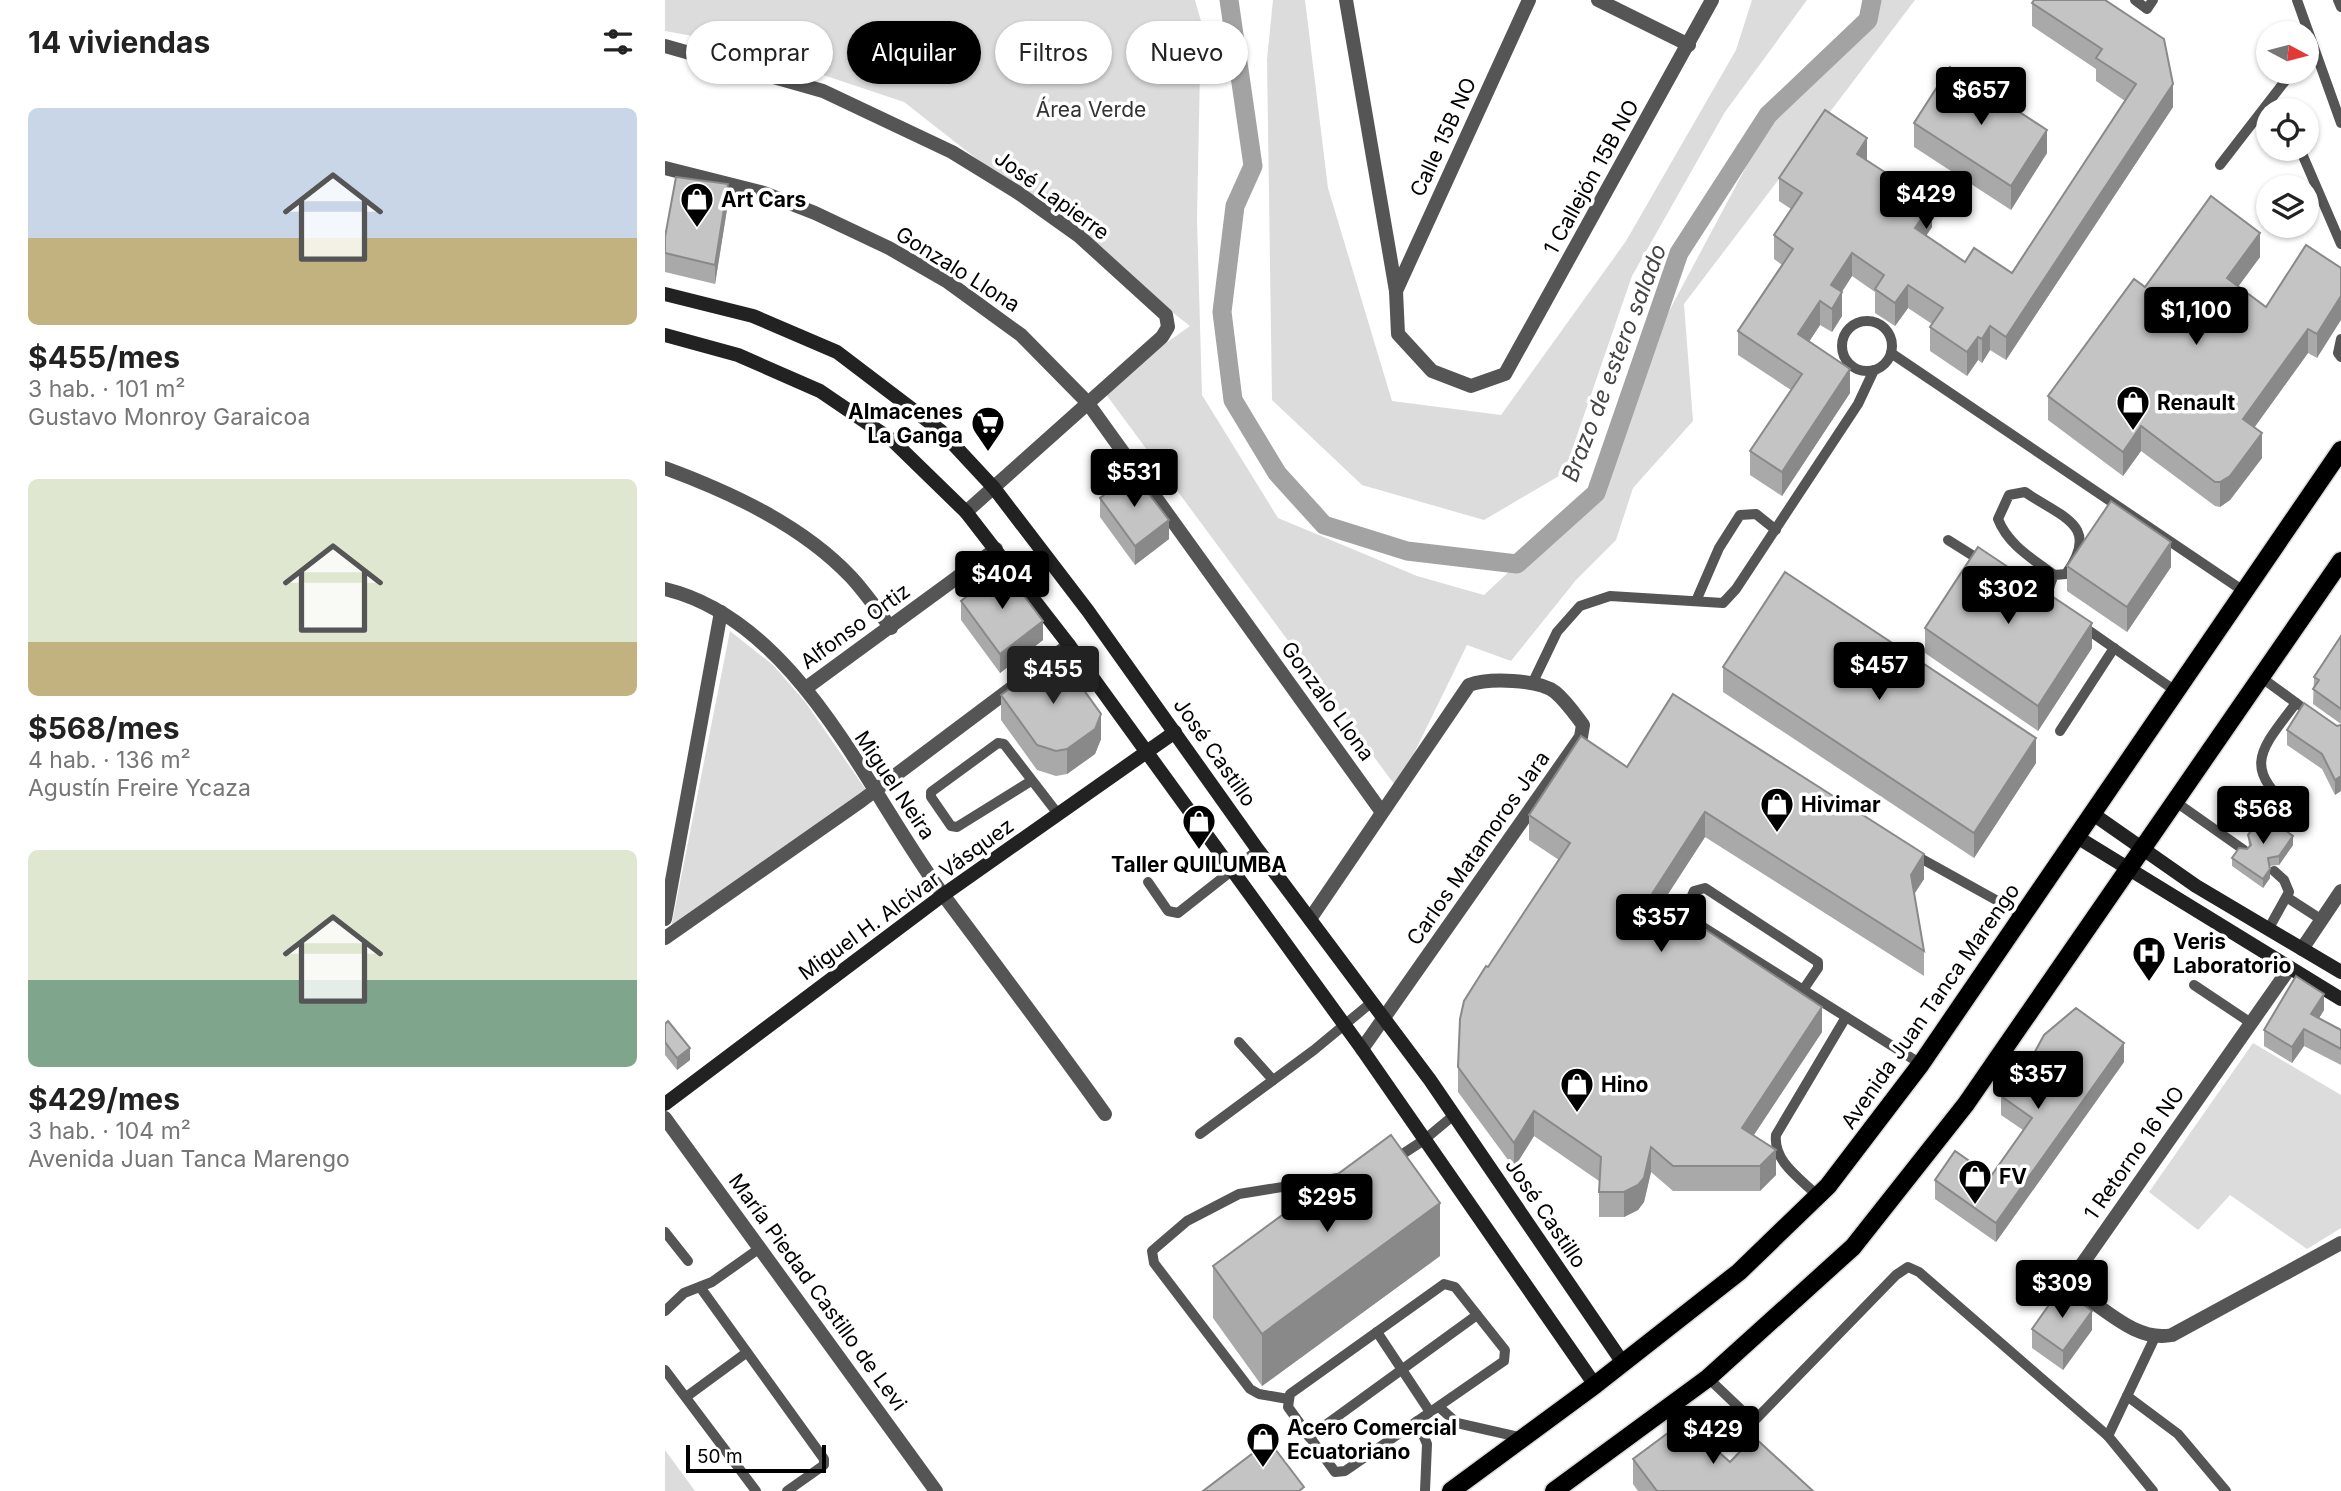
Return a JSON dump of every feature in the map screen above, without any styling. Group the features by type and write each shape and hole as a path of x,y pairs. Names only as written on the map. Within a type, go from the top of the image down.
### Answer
{"main road":[{"name":"Avenida Juan Tanca Marengo","path":"1451,1491 1595,1385 1739,1272 1818,1196 1921,1064 2341,450"},
{"path":"1554,1491 1708,1378 1853,1247 1966,1104 2141,846 2262,678 2341,561"}],"street":[{"path":"1346,0 1396,291"},
{"name":"Calle 15B NO","path":"1396,291 1529,0"},
{"path":"1598,0 1689,45"},
{"name":"1 Callejón 15B NO","path":"1396,291 1398,334 1432,371 1471,386 1504,374 1712,0"},
{"name":"José Lapierre","path":"665,46 800,83 877,114 952,152 1017,191 1079,236 1166,315 1168,323 1162,337 966,512"},
{"name":"Gonzalo Llona","path":"665,168 777,198 889,248 1000,317 1087,402 1381,811"},
{"name":"José Castillo","path":"665,294 753,316 838,352 941,431 994,488 1175,732 1258,850 1384,1017 1623,1363"},
{"path":"665,335 738,355 820,391 893,440 966,512 1069,645 1362,1049 1595,1385"},
{"path":"665,468 720,489 771,516 801,537 850,575 891,628"},
{"name":"Alfonso Ortiz","path":"806,688 996,549"},
{"name":"Miguel Neira","path":"665,589 701,600 721,611 773,651 806,688 943,895 1105,1114"},
{"path":"665,919 721,611"},
{"path":"665,938 873,791 1069,645"},
{"path":"1310,919 1469,685 1493,680 1532,684"},
{"name":"Carlos Matamoros Jara","path":"1362,1049 1584,732 1570,707 1552,690 1532,684"},
{"name":"Miguel H. Alcívar Vásquez","path":"665,1104 943,895 1175,732"},
{"path":"2092,814 2196,886 2341,972"},
{"path":"2077,837 2341,999"},
{"path":"2302,949 2341,891"},
{"name":"1 Retorno 16 NO","path":"2155,1337 2144,1336 2081,1294 2075,1283 2078,1270 2289,969"},
{"name":"María Piedad Castillo de Levi","path":"665,1118 936,1491"},
{"path":"2155,1337 2172,1335 2341,1243"}],"lane":[{"path":"2136,0 2147,9 2153,0"},
{"path":"2297,0 2302,21"},
{"path":"2339,0 2341,7"},
{"path":"2319,74 2341,122"},
{"path":"2220,165 2283,84"},
{"path":"2305,161 2341,244"},
{"path":"1858,322 1879,324 1888,332 1891,353 1884,363 1874,370 1863,371 1845,359 1843,338 1849,328 1858,322"},
{"path":"2341,339 2338,353 2341,357"},
{"path":"1891,353 2245,592"},
{"path":"1532,684 1557,632 1580,607 1610,596 1723,603 1737,589 1858,404 1874,370"},
{"path":"2025,492 2078,528 2083,542 2077,559 2066,574 2054,575 2010,541 2001,528 1998,519 2009,495 2025,492"},
{"path":"1696,601 1719,548 1740,515 1756,514 1776,530"},
{"path":"1948,540 1994,569"},
{"path":"2051,604 2047,592 2054,575"},
{"path":"2039,597 2061,612"},
{"path":"2072,619 2177,692"},
{"path":"2060,731 2114,649"},
{"path":"2262,678 2306,710"},
{"path":"2296,703 2263,746 2261,769 2271,792 2296,813"},
{"path":"1031,781 957,827 951,826 931,797 931,792 998,743 1006,746 1058,814"},
{"path":"2173,800 2244,850"},
{"path":"1902,846 1935,869 2023,915"},
{"path":"1148,882 1174,914 1258,850"},
{"path":"2269,928 2288,898 2288,886 2274,871"},
{"path":"1803,990 1818,968 1818,961 1705,888 1694,891 1686,909 1695,922 1803,990 1921,1064"},
{"path":"2288,898 2322,920"},
{"path":"2195,985 2251,1023"},
{"path":"1200,1134 1344,1027 1373,1002"},
{"path":"1818,1196 1779,1158 1774,1147 1776,1135 1846,1017"},
{"path":"1239,1042 1273,1080"},
{"path":"1383,1165 1425,1140 1454,1115"},
{"path":"1287,1399 1259,1394 1250,1389 1154,1264 1152,1251 1187,1222 1239,1195 1359,1173"},
{"path":"665,1232 688,1261"},
{"path":"665,1311 684,1293 712,1282 760,1248"},
{"path":"1708,1378 1750,1418 1756,1419 1896,1275 1908,1267 1919,1272 2108,1436 2153,1491"},
{"path":"1444,1284 1455,1287 1505,1350 1505,1358 1501,1364 1341,1473 1332,1470 1288,1407 1287,1399 1290,1394 1377,1332 1444,1284"},
{"path":"700,1287 824,1459 824,1465 787,1491"},
{"path":"1309,1437 1477,1315"},
{"path":"1377,1332 1401,1368 1434,1409 1457,1423 1523,1438"},
{"path":"2108,1436 2155,1337"},
{"path":"686,1397 746,1353"},
{"path":"665,1370 756,1491"},
{"path":"2127,1396 2178,1434 2226,1491"},
{"path":"1417,1421 1427,1444 1425,1491"}],"green space":[{"name":"Área Verde","path":"665,0 1195,0 1201,21 1126,21 1126,84 1200,84 1197,219 1202,395 1278,518 1417,576 1484,595 1605,482 1644,358 1770,122 1874,0 1915,0 1684,304 1693,421 1633,488 1616,540 1576,580 1511,661 1467,645 1397,788 1102,389 1190,326 904,102 850,84 981,84 981,21 847,21 847,83 833,78 833,21 686,21 686,35 665,31"},
{"path":"1273,0 1305,0 1328,188 1392,401 1501,415 1626,241 1736,50 1752,0 1807,0 1725,112 1632,276 1564,473 1484,520 1362,485 1272,400 1267,59"},
{"path":"730,631 773,665 806,703 868,793 670,933"},
{"path":"2253,1043 2341,1095 2341,1228 2307,1249 2230,1195 2198,1230 2149,1192"},
{"path":"665,1450 695,1491 665,1491"}],"building":[{"path":"2034,0 2105,0 2164,39 2173,84 2006,337 1990,326 1982,339 1978,337 1967,352 1930,327 1943,308 1908,285 1895,303 1875,289 1884,275 1852,253 1831,285 1842,292 1832,309 1820,301 1798,334 1850,369 1782,472 1750,451 1802,374 1738,331 1793,249 1774,235 1802,193 1779,178 1825,110 1867,138 1857,154 1932,203 1915,228 1965,262 1974,248 2012,273 2136,84 2096,58 2102,49 2032,3"},
{"path":"1950,67 2047,130 2011,186 1914,123"},
{"name":"Art Cars","path":"676,177 728,184 715,265 665,253 665,237"},
{"path":"2211,196 2256,230 2256,238 2227,278 2266,307 2306,245 2341,268 2341,296 2317,334 2308,329 2243,419 2262,433 2230,476 2220,482 2215,482 2141,426 2123,452 2048,396 2134,279 2145,287"},
{"path":"1133,473 1169,520 1135,546 1100,498"},
{"path":"2111,501 2171,542 2127,607 2067,566"},
{"path":"1978,547 2092,623 2038,706 1925,628"},
{"path":"1003,568 1043,621 1000,654 961,601"},
{"path":"1785,572 2036,738 1974,833 1723,667"},
{"path":"2341,636 2341,709 2313,689 2319,680 2314,677"},
{"path":"1058,654 1101,714 1095,729 1067,749 1056,751 1037,745 1001,695"},
{"path":"1673,694 1924,854 1911,875 1924,951 1705,812 1652,894 1822,1007 1742,1128 1776,1150 1760,1166 1673,1166 1651,1147 1644,1178 1638,1185 1624,1192 1599,1192 1601,1157 1534,1111 1514,1143 1458,1067 1460,1019 1464,1001 1570,843 1529,815 1581,736 1627,767"},
{"path":"2304,703 2337,726 2341,725 2341,776 2335,780 2322,754 2287,730"},
{"path":"2263,814 2293,836 2279,856 2268,858 2270,869 2263,879 2232,858 2239,848 2247,849 2251,845 2248,835"},
{"path":"2296,976 2324,994 2311,1014 2341,1030 2341,1049 2304,1029 2292,1047 2264,1030"},
{"path":"2076,1008 2124,1043 1996,1223 1935,1180 1955,1151 1991,1176 2032,1118 2001,1096 2017,1073 2026,1080 2032,1057 2044,1035"},
{"path":"668,1021 690,1048 677,1058 665,1042 665,1024"},
{"path":"1391,1135 1440,1203 1262,1334 1213,1266"},
{"path":"2061,1288 2092,1311 2063,1351 2032,1329"},
{"path":"1684,1421 1730,1462 1754,1437 1813,1491 1657,1491 1633,1459"},
{"name":"Acero Comercial Ecuatoriano","path":"1269,1441 1304,1487 1299,1491 1203,1491"}],"waterway":[{"name":"Brazo de estero salado","path":"1229,0 1253,166 1235,206 1222,312 1233,400 1277,473 1324,525 1407,551 1517,564 1596,493 1679,253 1768,115 1868,20 1872,0"}],"place":[{"name":"Art Cars","path":"697,229"},
{"name":"Renault","path":"2133,432"},
{"name":"Almacenes La Ganga","path":"988,453"},
{"name":"Hivimar","path":"1777,834"},
{"name":"Taller QUILUMBA","path":"1199,851"},
{"name":"Veris Laboratorio","path":"2149,983"},
{"name":"Hino","path":"1577,1114"},
{"name":"FV","path":"1975,1206"},
{"name":"Acero Comercial Ecuatoriano","path":"1263,1469"}]}
